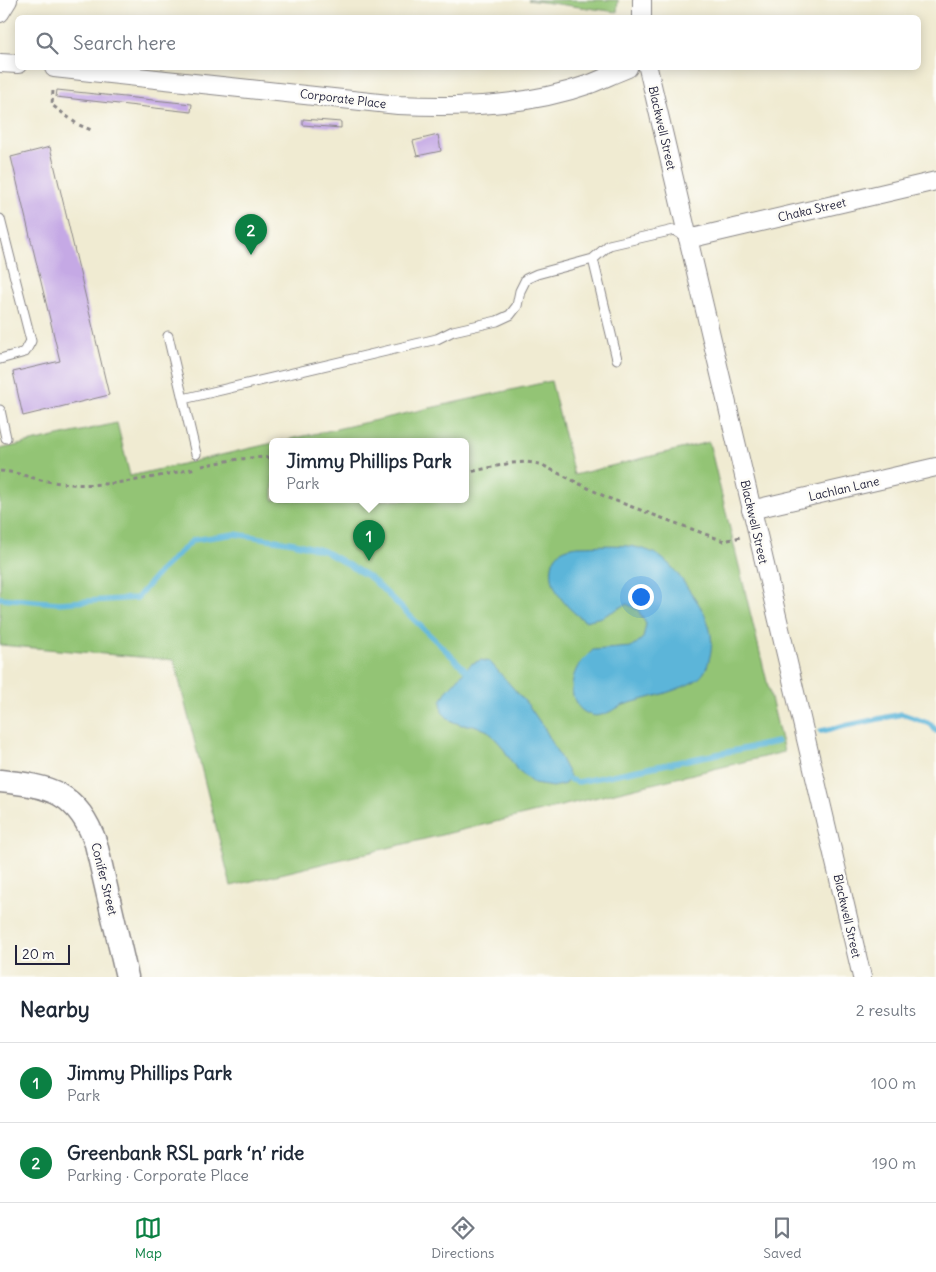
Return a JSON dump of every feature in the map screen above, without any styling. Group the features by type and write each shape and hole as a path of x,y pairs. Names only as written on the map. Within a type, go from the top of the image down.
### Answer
{"street":[{"path":"0,13 8,0"},
{"path":"642,0 642,15"},
{"path":"0,63 15,64"},
{"name":"Corporate Place","path":"73,70 398,105 447,107 497,104 548,96 589,84 623,70"},
{"name":"Blackwell Street","path":"648,70 862,977"},
{"name":"Chaka Street","path":"688,239 936,181"},
{"name":"Lachlan Lane","path":"751,510 936,467"},
{"name":"Conifer Street","path":"0,781 30,784 54,790 68,800 86,821 96,844 128,977"}],"lane":[{"path":"0,219 31,341 25,352 0,359"},
{"path":"183,399 437,339 454,331 497,321 510,315 517,306 520,291 526,279 537,274 593,260 609,244 674,230 688,239"},
{"path":"593,260 617,359"},
{"path":"168,336 196,454"},
{"path":"0,410 6,438"}],"path":[{"path":"53,91 52,104 77,124 91,130"},
{"path":"0,471 19,472 42,480 92,485 120,483 162,476 223,461 269,458"},
{"path":"469,472 511,463 526,462 540,464 608,498 724,541 741,537"}],"green space":[{"path":"528,0 618,0 617,12"},
{"path":"551,381 574,475 709,442 784,752 231,886 174,660 0,645 0,449 117,423 130,476 269,444 269,503 469,503 469,438 296,438"}],"water":[{"path":"619,545 640,548 659,556 672,567 700,606 708,623 712,641 711,650 706,669 700,677 679,688 600,715 591,715 580,708 573,697 572,683 581,662 593,650 632,647 643,638 646,624 638,610 627,604 602,617 585,621 571,610 555,588 552,580 552,571 553,562 559,552 577,546"},
{"path":"481,660 490,662 529,706 546,731 570,776 565,784 553,787 534,784 517,770 501,745 488,731 474,725 462,725 451,721 442,712 441,701 446,692 471,664"}],"building":[{"path":"57,90 192,104 191,112 56,97"},
{"path":"303,119 341,122 341,128 303,125"},
{"path":"438,135 441,151 417,156 413,141"},
{"path":"50,147 109,395 23,416 13,372 60,361 11,157"}],"waterway":[{"path":"0,598 58,603 137,598 160,571 193,540 235,534 294,543 324,551 371,578 471,675"},
{"path":"821,731 902,714 931,724 936,731"},
{"path":"562,777 578,782 777,742"}],"place":[{"name":"Greenbank RSL park ‘n’ ride","path":"251,255"},
{"name":"Jimmy Phillips Park","path":"369,561"}]}
